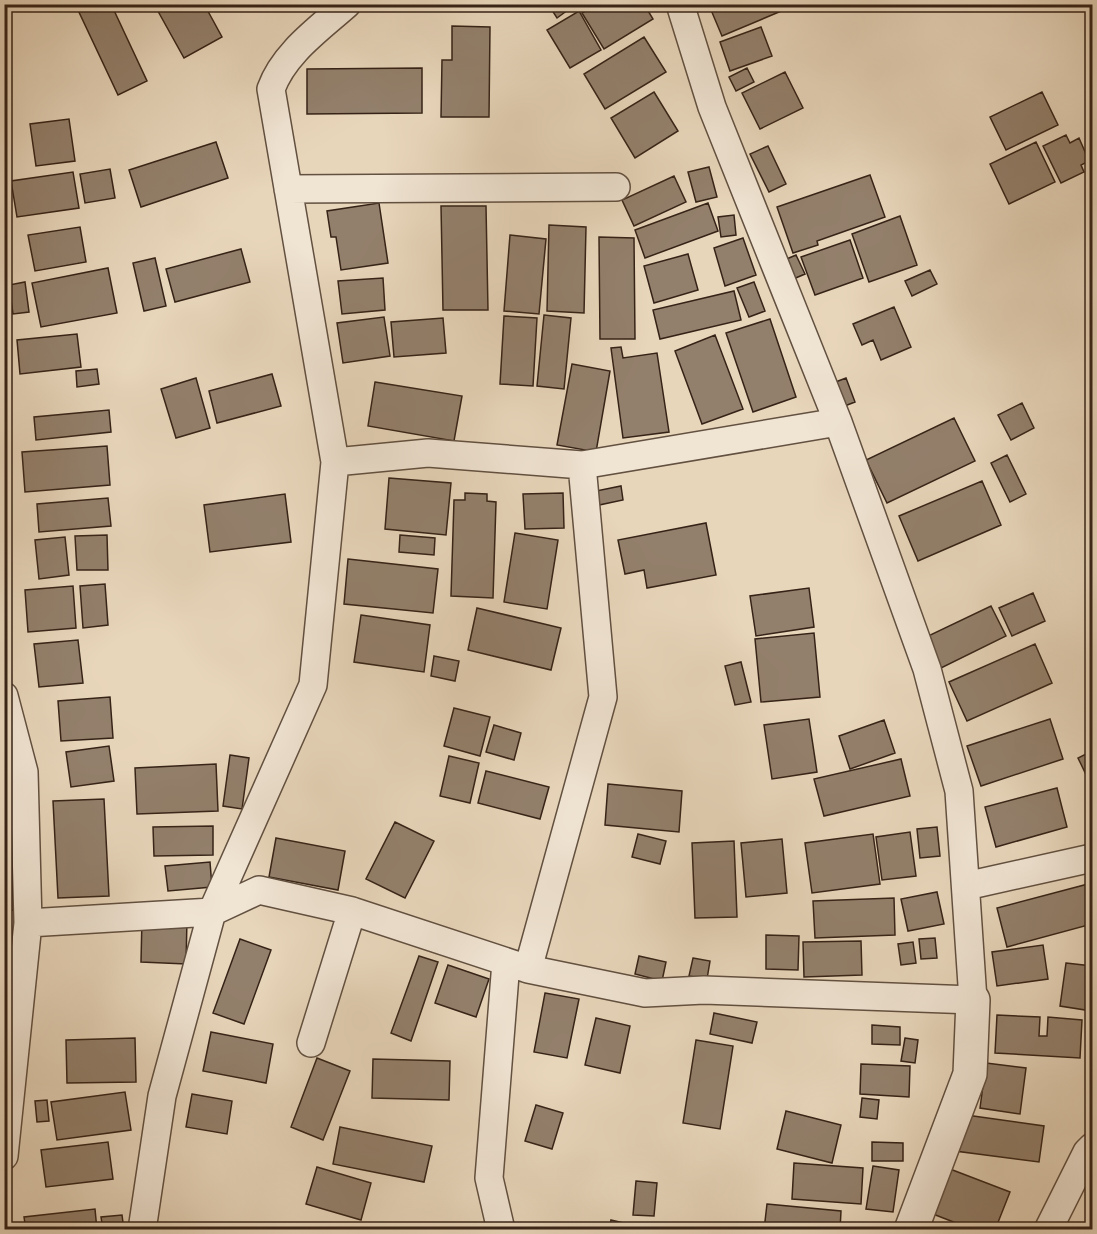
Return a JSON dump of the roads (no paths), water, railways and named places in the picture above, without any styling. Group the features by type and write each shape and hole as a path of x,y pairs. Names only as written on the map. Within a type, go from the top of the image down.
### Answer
{"street":[{"path":"142,1230 162,1096 212,912 313,684 334,462 271,89 277,73 291,54 346,4"},
{"path":"680,4 712,107 838,422 927,669 959,791 973,1000 970,1074 911,1230"},
{"path":"288,189 616,187"},
{"path":"334,462 428,453 582,465 838,422"},
{"path":"501,1230 489,1178 517,965 603,697 582,465"},
{"path":"4,696 24,772 28,923 4,1156"},
{"path":"966,886 1092,858"},
{"path":"28,923 212,912 259,890 352,911 517,965 645,993 704,990 973,1000"},
{"path":"311,1043 352,911"},
{"path":"1048,1230 1087,1152 1092,1147"}]}
